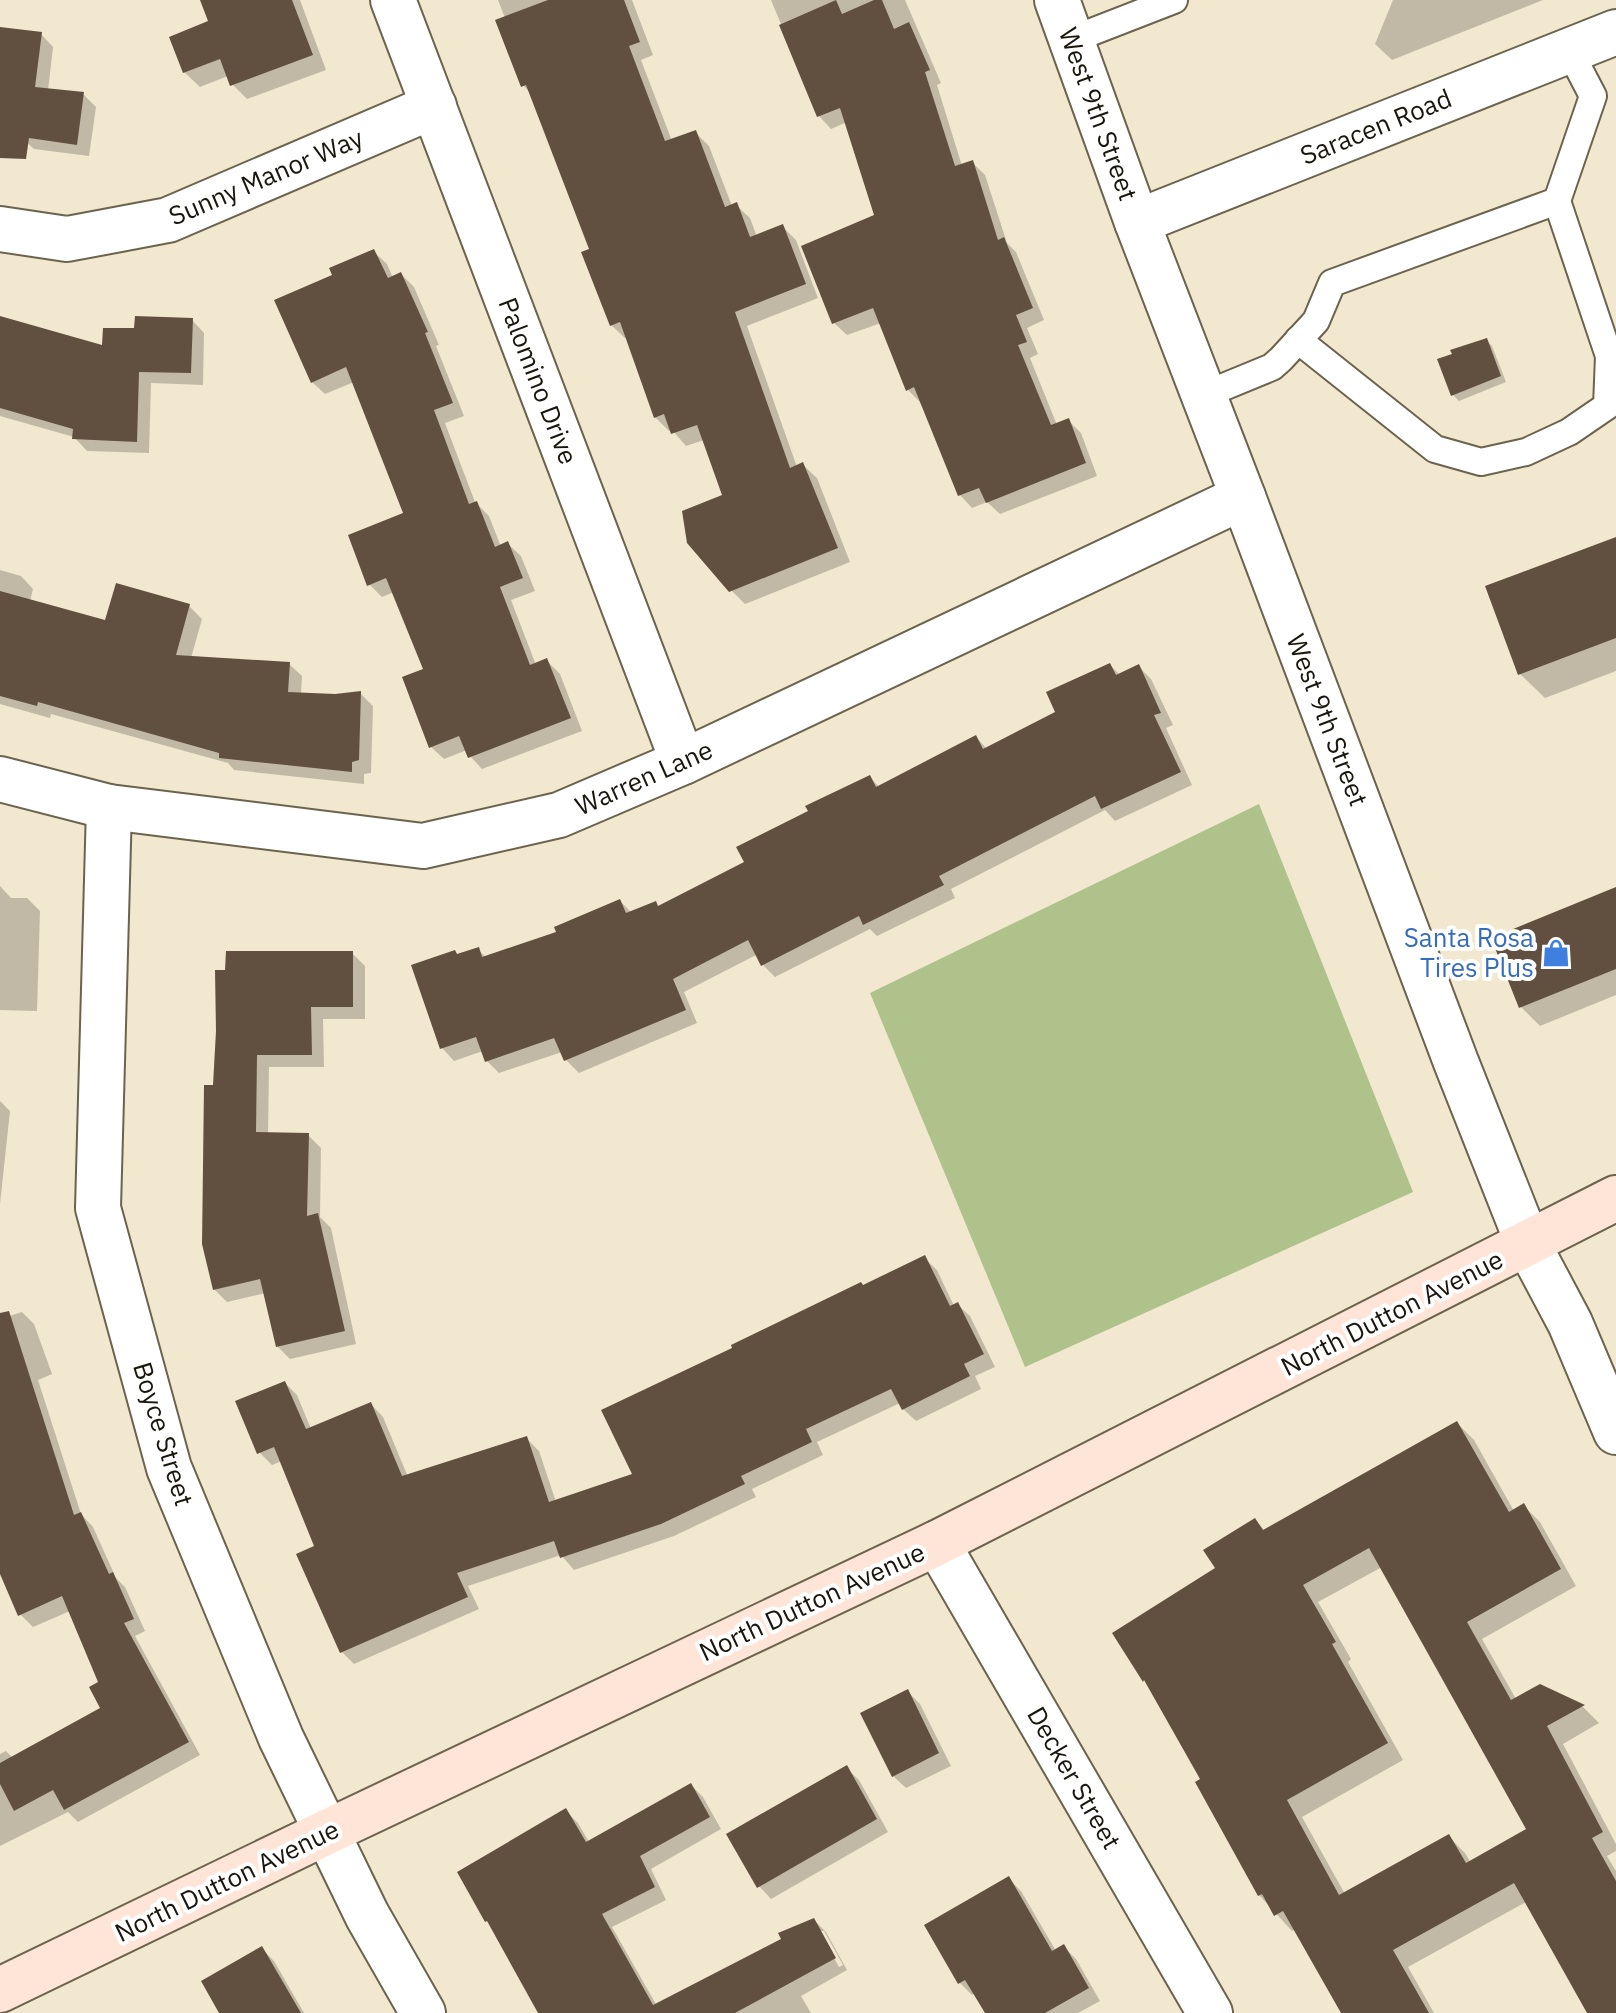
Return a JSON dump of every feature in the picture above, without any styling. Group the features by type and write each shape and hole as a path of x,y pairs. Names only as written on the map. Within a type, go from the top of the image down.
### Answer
{"main road":[{"name":"North Dutton Avenue","path":"0,1990 937,1543 1616,1198"}],"street":[{"name":"Palomino Drive","path":"393,0 683,762"},
{"name":"West 9th Street","path":"1057,0 1137,222 1456,1062 1528,1244 1570,1323 1616,1432"},
{"name":"Saracen Road","path":"1137,222 1616,32"},
{"name":"Sunny Manor Way","path":"0,229 67,239 168,220 434,106"},
{"name":"Warren Lane","path":"0,779 109,807 423,846 559,815 683,762 1243,497"},
{"name":"Boyce Street","path":"109,807 98,1208 169,1468 281,1738 367,1915 423,2013"},
{"name":"Decker Street","path":"937,1543 1210,2013"}],"lane":[{"path":"1071,40 1174,0"},
{"path":"1298,340 1435,449 1481,462 1526,452 1569,432 1607,406 1609,356 1557,201 1593,96 1569,50"},
{"path":"1204,395 1272,367 1316,321 1332,283 1557,201"}],"green space":[{"path":"1259,804 1413,1192 1025,1367 870,993"}],"building":[{"path":"200,0 292,0 313,55 230,86 220,59 183,73 169,37 208,21"},
{"path":"548,0 624,0 640,42 629,46 665,141 696,130 725,207 737,202 750,237 783,224 806,284 735,312 790,468 803,462 838,548 729,592 687,543 682,511 722,495 697,425 671,434 664,414 654,418 620,322 610,326 581,252 589,249 526,85 521,87 495,20"},
{"path":"836,0 842,14 874,0 882,0 894,29 909,22 930,70 925,72 955,166 973,160 998,240 1004,237 1033,308 1016,315 1027,342 1018,345 1051,425 1069,418 1086,463 986,503 979,488 958,496 914,387 906,391 873,308 832,324 801,246 874,215 840,108 817,117 779,25"},
{"path":"0,27 42,32 35,87 84,92 77,145 29,138 26,159 0,158"},
{"path":"374,249 388,278 401,272 428,332 425,333 453,403 434,410 469,504 477,501 495,547 508,541 523,578 500,587 530,665 547,658 571,718 468,758 459,736 429,748 402,677 423,669 386,578 367,586 348,535 403,513 346,367 311,383 274,300 332,275 329,268"},
{"path":"0,316 102,345 103,328 134,328 135,316 193,318 191,373 139,372 137,442 72,439 73,429 0,408"},
{"path":"1487,338 1501,376 1451,396 1437,359 1452,354 1450,350"},
{"path":"1616,537 1616,638 1518,675 1485,586"},
{"path":"116,583 190,604 176,655 290,662 288,692 335,694 361,691 359,760 352,762 352,772 219,758 219,753 38,702 37,706 0,696 0,591 105,620"},
{"path":"1110,663 1116,675 1139,664 1161,713 1154,715 1181,772 1101,809 1095,796 939,876 944,885 863,925 859,916 761,966 748,940 673,979 686,1010 564,1061 554,1038 485,1062 476,1037 440,1049 411,965 455,950 457,954 479,947 482,957 556,932 554,927 620,899 626,913 656,901 658,906 744,862 736,847 808,811 805,806 870,775 876,787 976,735 983,749 1055,712 1046,692"},
{"name":"Santa Rosa Tires Plus","path":"1616,887 1616,969 1519,1008 1491,938"},
{"path":"226,951 353,951 353,1007 311,1007 312,1055 257,1055 256,1132 309,1133 307,1216 318,1213 345,1331 276,1347 260,1279 213,1290 202,1244 204,1085 213,1085 215,970 225,970"},
{"path":"925,1255 950,1306 958,1302 984,1354 964,1364 970,1376 902,1410 891,1389 806,1429 812,1442 741,1476 745,1484 661,1524 560,1558 554,1541 457,1573 468,1597 340,1653 296,1554 314,1546 274,1447 257,1454 235,1401 285,1381 306,1429 371,1402 402,1476 527,1436 549,1502 632,1474 601,1410 861,1282 863,1285"},
{"path":"9,1311 74,1515 81,1512 109,1574 113,1572 134,1619 124,1623 189,1742 64,1810 53,1790 14,1811 0,1784 0,1763 100,1708 89,1687 98,1682 62,1596 18,1616 0,1574 0,1313"},
{"path":"1457,1421 1509,1512 1524,1503 1561,1569 1467,1622 1511,1700 1540,1684 1585,1705 1547,1726 1603,1832 1592,1838 1616,1881 1616,2013 1587,2013 1514,1883 1393,1950 1429,2013 1341,2013 1283,1911 1274,1916 1262,1894 1258,1896 1195,1782 1200,1779 1144,1680 1112,1633 1215,1568 1203,1550 1255,1518 1263,1530","holes":["1369,1548 1526,1829 1466,1863 1449,1834 1339,1895 1287,1800 1388,1743 1332,1644 1336,1642 1303,1585"]},
{"path":"908,1689 939,1753 892,1777 860,1713"},
{"path":"847,1765 877,1819 757,1888 726,1834"},
{"path":"691,1783 710,1817 640,1856 655,1887 602,1914 653,2005 781,1939 778,1933 814,1918 836,1958 735,2013 538,2013 457,1872 566,1808 586,1842"},
{"path":"1009,1876 1052,1951 1064,1944 1089,1988 1045,2013 985,2013 965,1980 958,1984 924,1925"},
{"path":"262,1946 301,2013 219,2013 201,1981"}],"place":[{"name":"Santa Rosa Tires Plus","path":"1556,953"}]}
